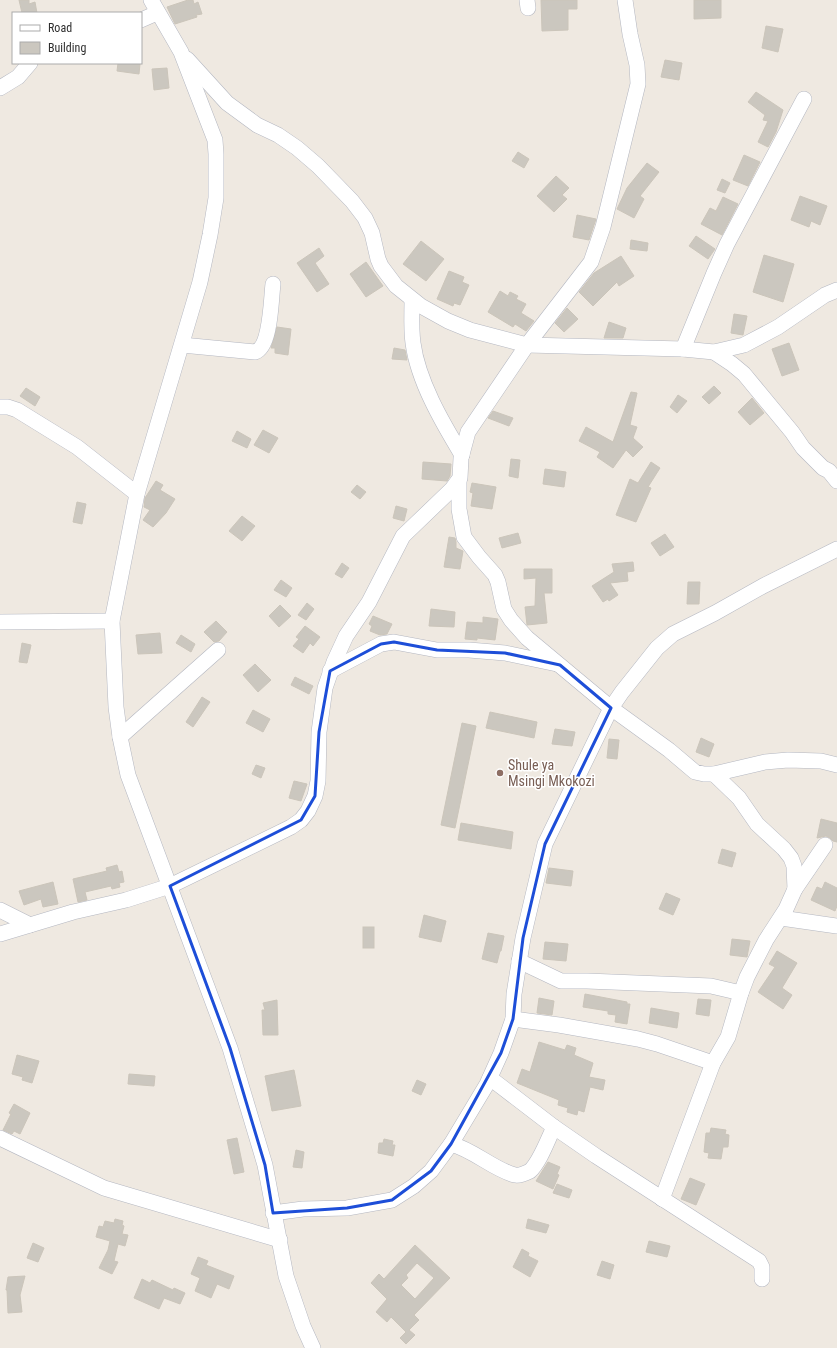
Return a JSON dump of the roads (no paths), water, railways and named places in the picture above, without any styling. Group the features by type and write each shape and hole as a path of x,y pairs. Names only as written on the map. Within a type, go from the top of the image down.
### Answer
{"street":[{"path":"625,0 630,34 637,65 638,84 603,227 591,262 527,345 468,432 462,454 459,480 459,509 464,537 494,575 498,582 506,614 527,638 611,708 669,750 695,772 714,774 765,762 788,760 820,761 837,765"},
{"path":"142,19 154,6 181,52 214,140 216,198 200,282 137,494 112,621 116,707 120,737 128,775 230,1048 265,1165 286,1276 303,1326 313,1348"},
{"path":"181,52 227,102 257,125 297,148 318,166 352,201 365,218 372,233 381,266 396,286 412,300 470,330 527,345 683,349 714,352 724,351 744,345 778,327 819,298 837,290"},
{"path":"0,88 18,77 29,64"},
{"path":"683,349 727,244 804,99"},
{"path":"182,345 255,352 260,350 263,345 270,320 273,284"},
{"path":"412,300 413,343 417,361 437,410 462,454"},
{"path":"714,352 744,374 803,448 823,468 829,471 837,481"},
{"path":"0,407 8,407 17,410 77,447 137,494"},
{"path":"0,934 73,912 140,896 170,886 301,820 308,811 315,796 318,781 319,732 325,688 330,671 346,636 369,602 403,536 452,489 459,480"},
{"path":"273,1212 302,1209 347,1208 392,1200 414,1186 430,1171 451,1144 490,1078 501,1053 513,1019 514,994 527,915 545,844 611,708 657,648 673,634 837,548"},
{"path":"0,622 112,621"},
{"path":"330,671 381,644 394,642 437,650 469,650 505,653 560,665"},
{"path":"120,737 218,650"},
{"path":"714,774 739,798 757,824 784,849 791,858 794,866 795,889"},
{"path":"662,1199 713,1063 728,1037 747,977 795,889 825,845"},
{"path":"0,910 30,925"},
{"path":"780,918 837,926"},
{"path":"519,961 561,981 711,986 741,993"},
{"path":"513,1019 559,1025 657,1044 713,1063"},
{"path":"490,1078 554,1127 761,1263 762,1279"},
{"path":"451,1144 468,1150 501,1169 515,1175 519,1175 530,1171 536,1163 554,1127"},
{"path":"0,1138 104,1188 280,1240"}],"place":[{"name":"Shule ya Msingi Mkokozi","path":"500,773"}]}
